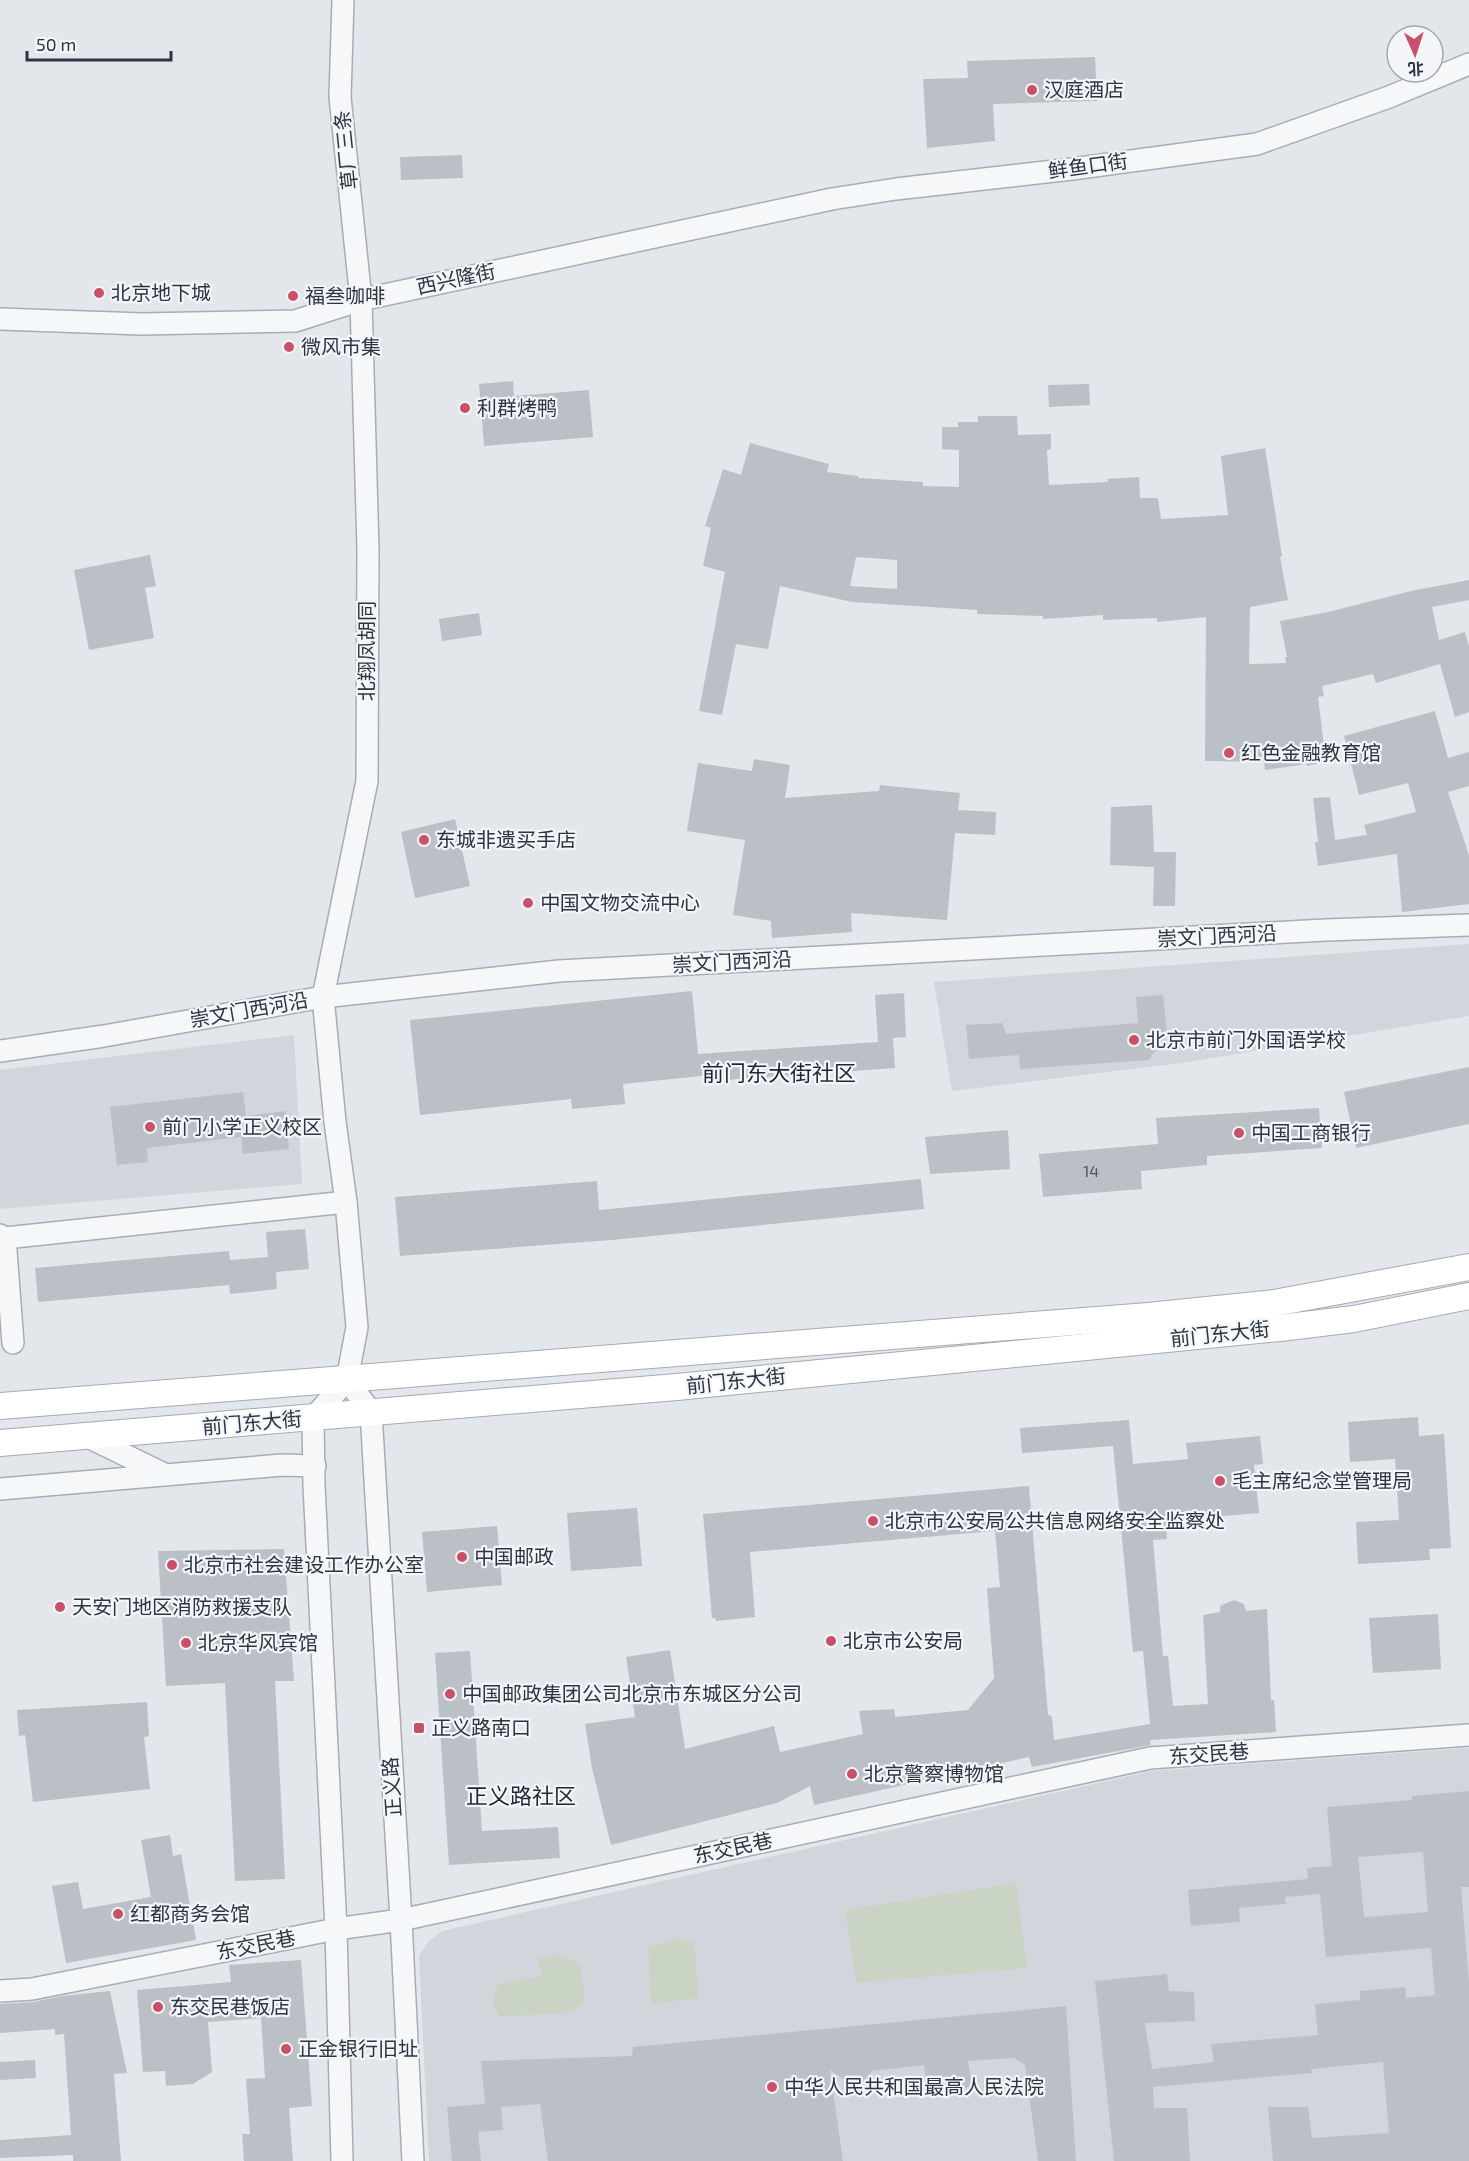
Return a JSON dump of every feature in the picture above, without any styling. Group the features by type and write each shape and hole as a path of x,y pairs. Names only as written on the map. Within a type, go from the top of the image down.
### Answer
{"main road":[{"name":"前门东大街","path":"0,1406 1148,1316 1274,1303 1469,1267"},
{"name":"前门东大街","path":"0,1443 859,1370 1280,1329 1354,1319 1469,1296"}],"street":[{"name":"草厂三条","path":"343,0 340,97 361,300"},
{"name":"鲜鱼口街","path":"696,228 897,189 1072,169 1257,144 1389,97 1469,64"},
{"name":"西兴隆街","path":"0,319 142,324 295,321 361,300 696,228"},
{"name":"北翔凤胡同","path":"347,1380 357,1327 346,1202 335,1122 323,997 367,781 368,550 361,300"},
{"name":"崇文门西河沿","path":"0,1051 104,1036 323,997 571,970 1326,930 1469,925"},
{"path":"13,1343 2,1237 346,1202"},
{"path":"342,2161 336,1929 314,1485 314,1418 347,1380 371,1412"},
{"name":"正义路","path":"371,1412 413,2161"},
{"path":"86,1436 164,1474"},
{"path":"0,1489 282,1465 315,1466"},
{"name":"东交民巷","path":"0,1991 32,1989 336,1929 401,1920 1150,1758 1469,1735"}],"shaded area":[{"name":"北京市前门外国语学校","path":"1469,944 1469,1016 1181,1063 952,1091 934,982"},
{"name":"前门小学正义校区","path":"294,1035 302,1184 0,1209 0,1070"},
{"path":"1469,1748 1469,2161 429,2161 419,1956 428,1942 442,1931 1151,1771"}],"green space":[{"path":"1016,1883 1027,1968 856,1983 845,1910"},
{"path":"675,1938 694,1942 699,1998 651,2004 648,1948"},
{"path":"562,1955 579,1963 584,1986 583,2004 573,2012 500,2017 492,2002 498,1985 542,1977 538,1958"}],"building":[{"path":"1095,57 1097,101 993,104 995,141 927,148 923,79 968,78 967,61"},
{"path":"462,155 463,178 401,180 400,157"},
{"path":"513,381 514,396 589,390 593,437 484,446 479,384"},
{"path":"1089,384 1090,405 1049,407 1048,385"},
{"path":"978,416 1017,416 1018,435 1051,434 1051,449 1047,450 1049,485 1108,482 1107,479 1139,477 1140,498 1158,498 1161,519 1228,515 1221,456 1265,448 1288,600 1250,607 1249,664 1286,663 1285,658 1287,657 1280,621 1469,580 1469,600 1432,607 1439,640 1465,632 1469,646 1469,712 1455,717 1440,664 1376,683 1373,674 1322,686 1324,696 1318,697 1326,762 1265,770 1264,762 1205,761 1206,617 1157,622 1157,618 1103,620 1103,615 1043,619 1043,616 977,614 977,610 852,602 780,586 768,649 736,644 722,715 699,711 725,572 703,566 711,528 705,526 723,469 741,475 750,443 829,464 827,472 858,476 858,478 923,482 923,486 959,487 959,450 942,449 942,427 958,427 958,422 978,422","holes":["856,557 897,560 897,589 850,586"]},
{"path":"150,555 156,586 145,588 154,638 89,650 74,570"},
{"path":"479,613 482,635 442,641 439,619"},
{"path":"1435,711 1448,758 1469,752 1469,786 1448,792 1469,855 1469,904 1402,912 1397,854 1318,866 1313,798 1330,797 1335,840 1367,835 1364,825 1416,812 1408,783 1359,795 1344,736"},
{"path":"754,759 790,765 785,798 879,791 880,785 960,793 958,810 996,812 995,835 955,833 947,920 851,913 852,932 772,938 771,921 733,915 745,840 687,831 698,763 752,771"},
{"path":"1152,805 1154,852 1176,852 1175,906 1153,906 1154,867 1110,865 1111,807"},
{"path":"455,819 470,886 415,898 401,832"},
{"path":"692,991 698,1054 878,1042 875,995 904,993 906,1037 893,1038 895,1068 711,1081 711,1075 623,1084 625,1104 572,1109 571,1099 420,1115 410,1020"},
{"path":"1163,995 1167,1034 1149,1060 1020,1069 1019,1055 969,1059 966,1025 1002,1023 1006,1034 1138,1023 1136,997"},
{"path":"1469,1067 1469,1124 1356,1148 1344,1092"},
{"path":"243,1092 246,1116 285,1111 289,1149 243,1154 241,1137 147,1148 148,1162 117,1165 110,1107"},
{"path":"1319,1108 1322,1148 1207,1156 1207,1165 1141,1171 1142,1189 1043,1197 1039,1154 1158,1144 1156,1118"},
{"path":"1008,1130 1010,1169 930,1174 925,1137"},
{"path":"921,1179 924,1209 612,1240 400,1256 395,1197 597,1181 599,1210"},
{"path":"305,1229 309,1269 276,1272 277,1289 230,1294 229,1285 38,1302 35,1268 229,1251 230,1260 268,1257 266,1232"},
{"path":"1418,1417 1419,1436 1444,1434 1451,1548 1429,1549 1430,1560 1358,1564 1356,1522 1399,1520 1395,1459 1350,1462 1348,1422"},
{"path":"1129,1420 1133,1464 1188,1459 1186,1443 1260,1436 1263,1464 1254,1465 1259,1513 1166,1521 1167,1539 1153,1540 1163,1656 1168,1656 1173,1706 1208,1704 1203,1615 1220,1612 1220,1606 1234,1600 1244,1604 1246,1611 1267,1609 1271,1700 1274,1700 1276,1732 1150,1740 1151,1745 1032,1767 1029,1757 814,1805 810,1786 777,1803 611,1845 592,1768 585,1724 635,1717 626,1657 670,1650 685,1749 774,1726 780,1752 863,1734 859,1711 894,1709 895,1717 968,1710 994,1678 987,1588 1000,1587 995,1531 750,1552 755,1617 716,1621 712,1618 703,1514 1029,1486 1048,1714 1052,1717 1054,1740 1150,1724 1143,1651 1133,1652 1113,1446 1022,1453 1020,1428"},
{"path":"637,1508 642,1566 571,1571 567,1513"},
{"path":"497,1526 502,1585 427,1592 422,1532"},
{"path":"284,1549 294,1681 275,1681 285,1879 235,1881 225,1683 166,1686 158,1551"},
{"path":"1438,1614 1441,1669 1373,1673 1369,1618"},
{"path":"470,1651 482,1831 558,1827 560,1858 449,1865 435,1653"},
{"path":"147,1702 149,1736 144,1737 150,1789 33,1802 25,1735 19,1736 17,1710"},
{"path":"1469,1791 1469,1887 1461,1887 1469,1983 1469,2161 1273,2161 1268,2107 1308,2107 1312,2138 1389,2133 1383,2062 1311,2069 1312,2073 1153,2087 1154,2108 1187,2108 1190,2161 1114,2161 1095,1981 1167,1974 1169,1991 1194,1992 1195,2021 1145,2023 1152,2069 1214,2062 1211,2044 1318,2035 1315,2004 1360,2000 1360,1991 1405,1987 1406,1998 1435,1995 1431,1948 1326,1957 1320,1894 1285,1897 1286,1904 1239,1908 1240,1922 1191,1926 1188,1890 1308,1879 1307,1868 1332,1866 1327,1807 1412,1800 1412,1796","holes":["1423,1852 1428,1912 1364,1917 1358,1857"]},
{"path":"170,1835 173,1856 181,1854 196,1940 66,1963 52,1886 78,1882 83,1909 151,1897 141,1840"},
{"path":"301,1960 312,2106 289,2108 293,2161 244,2161 242,2134 250,2134 246,2079 265,2078 261,2018 208,2022 212,2072 193,2084 166,2086 165,2071 143,2072 137,1990 231,1982 229,1965"},
{"path":"110,1991 127,2073 114,2074 121,2161 73,2161 73,2155 0,2158 0,2140 71,2135 64,2034 55,2035 55,2029 0,2033 0,2004 33,2002 62,1996"},
{"path":"1066,2006 1076,2161 1038,2161 1025,2065 1014,2058 968,2061 972,2087 928,2091 924,2065 872,2071 858,2089 830,2070 843,2161 548,2161 540,2104 501,2107 503,2130 478,2132 481,2161 452,2161 447,2107 485,2104 481,2061 632,2056 633,2047"},
{"path":"35,2060 36,2078 0,2080 0,2062"}],"place":[{"name":"汉庭酒店","path":"1032,90"},
{"name":"北京地下城","path":"99,293"},
{"name":"福叁咖啡","path":"293,296"},
{"name":"微风市集","path":"289,347"},
{"name":"利群烤鸭","path":"465,408"},
{"name":"红色金融教育馆","path":"1229,753"},
{"name":"东城非遗买手店","path":"424,840"},
{"name":"中国文物交流中心","path":"528,903"},
{"name":"北京市前门外国语学校","path":"1134,1040"},
{"name":"前门小学正义校区","path":"150,1127"},
{"name":"中国工商银行","path":"1239,1133"},
{"name":"毛主席纪念堂管理局","path":"1220,1481"},
{"name":"北京市公安局公共信息网络安全监察处","path":"873,1521"},
{"name":"中国邮政","path":"462,1557"},
{"name":"北京市社会建设工作办公室","path":"172,1565"},
{"name":"天安门地区消防救援支队","path":"60,1607"},
{"name":"北京市公安局","path":"831,1641"},
{"name":"北京华风宾馆","path":"186,1643"},
{"name":"中国邮政集团公司北京市东城区分公司","path":"450,1694"},
{"name":"正义路南口","path":"419,1728"},
{"name":"北京警察博物馆","path":"852,1774"},
{"name":"红都商务会馆","path":"118,1914"},
{"name":"东交民巷饭店","path":"158,2007"},
{"name":"正金银行旧址","path":"286,2049"},
{"name":"中华人民共和国最高人民法院","path":"772,2087"}],"district":[{"name":"前门东大街社区","path":"779,1073"},
{"name":"正义路社区","path":"521,1796"}]}
